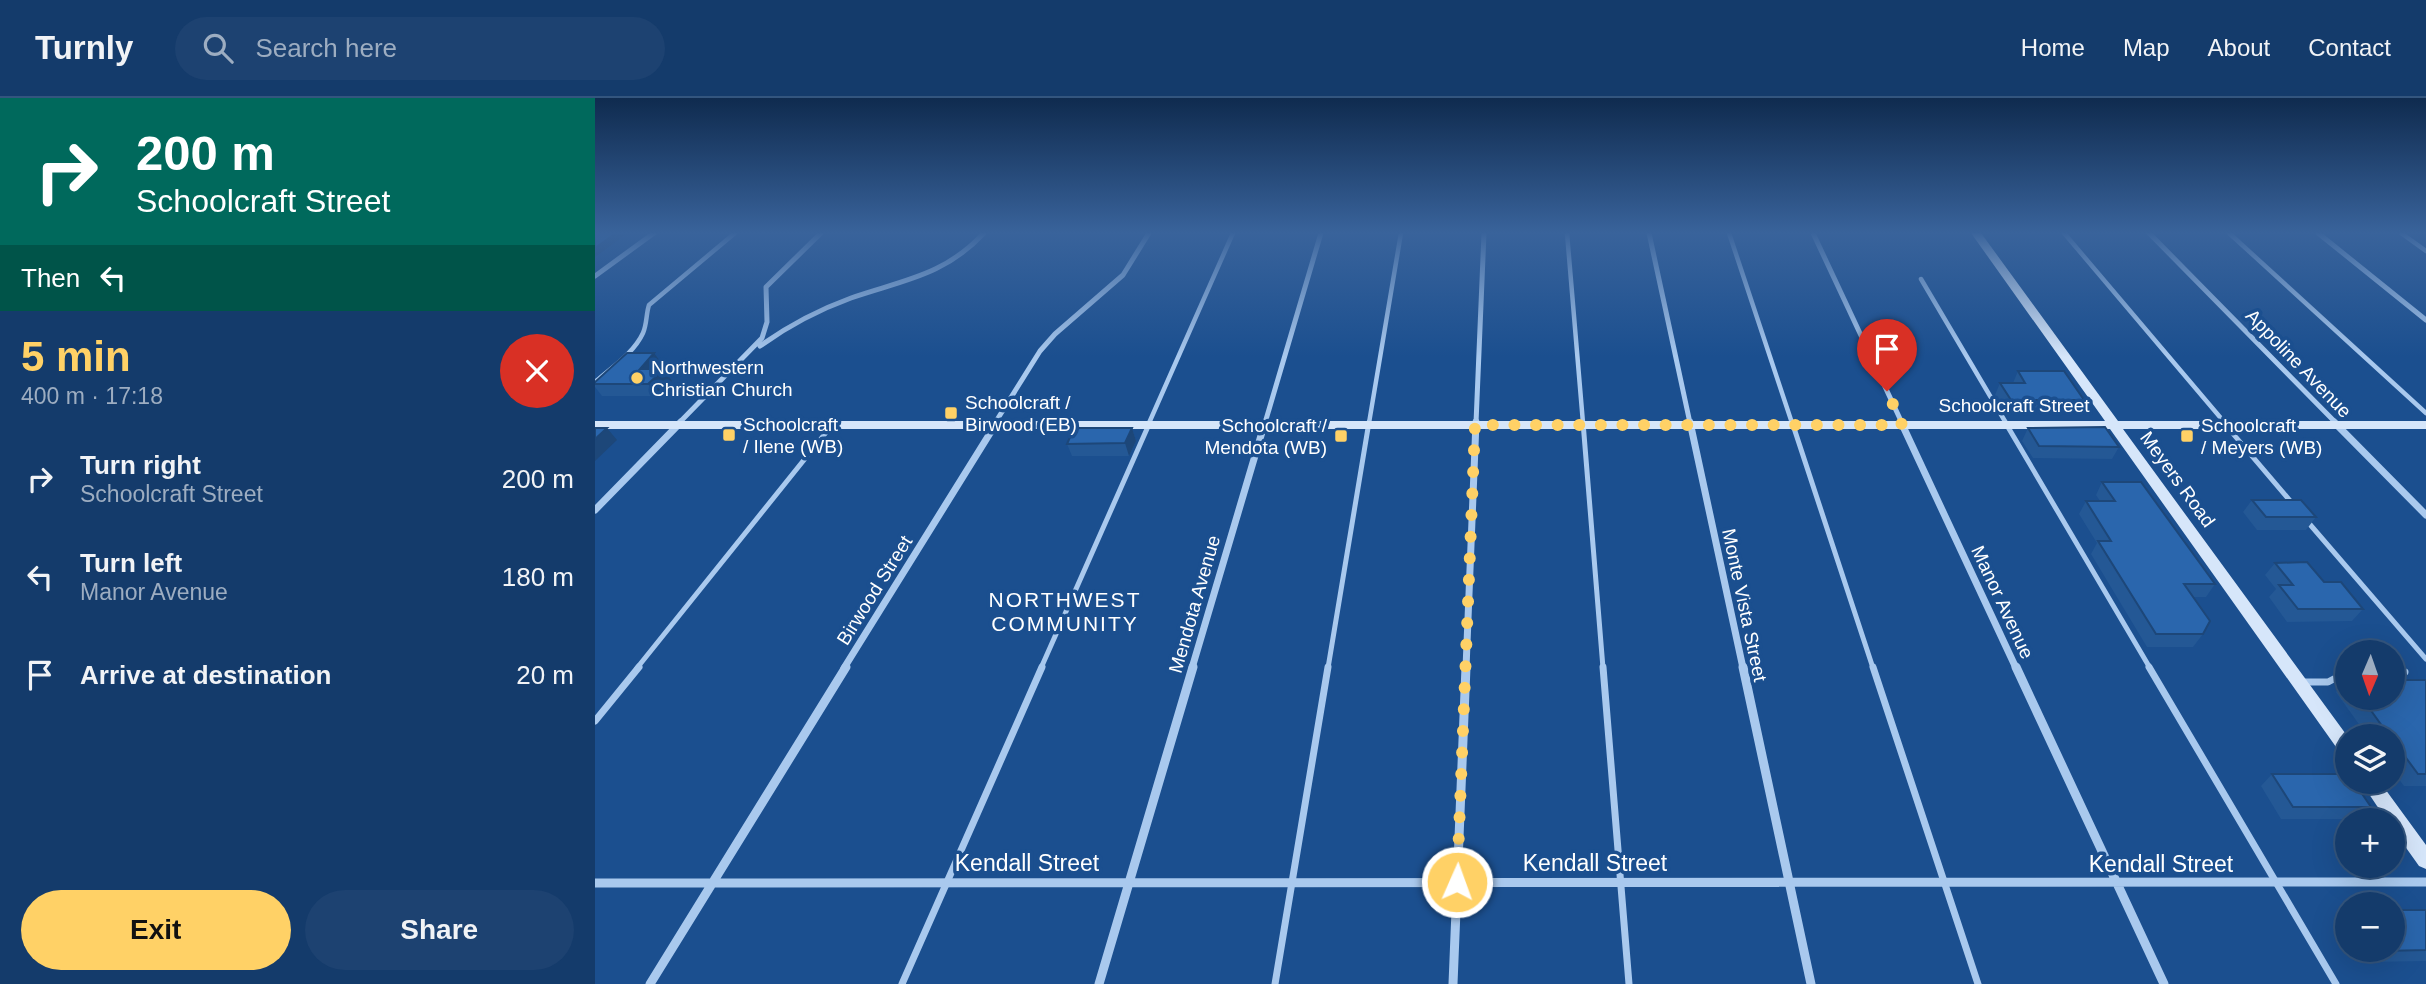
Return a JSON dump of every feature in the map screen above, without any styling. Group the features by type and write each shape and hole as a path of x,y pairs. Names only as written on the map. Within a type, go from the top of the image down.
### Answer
{"street":[{"path":"595,510 762,338 769,317 764,296 766,287 779,274"},
{"path":"749,354 783,331 827,308 925,274"},
{"name":"Birwood Street","path":"650,984 1046,343 1123,274"},
{"name":"Mendota Avenue","path":"1099,984 1309,274"},
{"path":"1453,984 1482,274"},
{"name":"Monte Vista Street","path":"1658,274 1811,984"},
{"name":"Manor Avenue","path":"1832,274 2164,984"},
{"name":"Meyers Road","path":"2006,274 2335,733"},
{"name":"Appoline Avenue","path":"2189,274 2426,515"},
{"path":"2369,274 2426,320"},
{"name":"Schoolcraft Street","path":"595,425 2426,425"},
{"path":"2379,794 2426,860"},
{"name":"Kendall Street","path":"595,883 2426,882"}],"lane":[{"path":"595,382 646,331 648,322 645,316 649,305 686,274"},
{"path":"902,984 1215,274"},
{"path":"1275,984 1394,274"},
{"path":"1570,274 1629,984"},
{"path":"1743,274 1978,984"},
{"path":"2098,274 2295,507"},
{"path":"2274,274 2426,413"},
{"path":"1921,279 2336,984"},
{"path":"595,721 832,425"},
{"path":"2304,517 2426,660"},
{"path":"2298,682 2328,682 2335,678"}],"building":[{"path":"627,353 654,353 640,369 664,369 648,384 595,384 595,382"},
{"path":"2018,371 2064,371 2084,400 2011,400 2000,383 2025,383"},
{"path":"2105,427 2119,447 2039,446 2028,428"},
{"path":"595,428 607,428 595,439"},
{"path":"1074,428 1132,428 1125,443 1067,444"},
{"path":"2102,482 2141,482 2215,584 2184,584 2210,621 2203,634 2156,634 2098,541 2111,541 2086,501 2115,501"},
{"path":"2252,500 2301,500 2316,517 2266,517"},
{"path":"2307,562 2324,582 2341,582 2363,609 2298,609 2279,585 2293,585 2275,563"},
{"path":"2405,680 2426,680 2426,774 2418,774 2405,756 2405,724 2381,724 2371,710 2405,710"},
{"path":"2272,774 2335,774 2335,794 2362,794 2371,807 2293,807"},
{"path":"2405,910 2426,910 2426,950 2405,950"}],"place":[{"name":"Northwestern Christian Church","path":"637,378"},
{"name":"Schoolcraft / Birwood (EB)","path":"951,413"},
{"name":"Schoolcraft / Ilene (WB)","path":"729,435"},
{"name":"Schoolcraft / Mendota (WB)","path":"1341,436"},
{"name":"Schoolcraft / Meyers (WB)","path":"2187,436"}],"district":[{"name":"NORTHWEST COMMUNITY","path":"1065,612"}],"route":[{"path":"1457,882 1475,425 1902,425 1887,391"}]}
